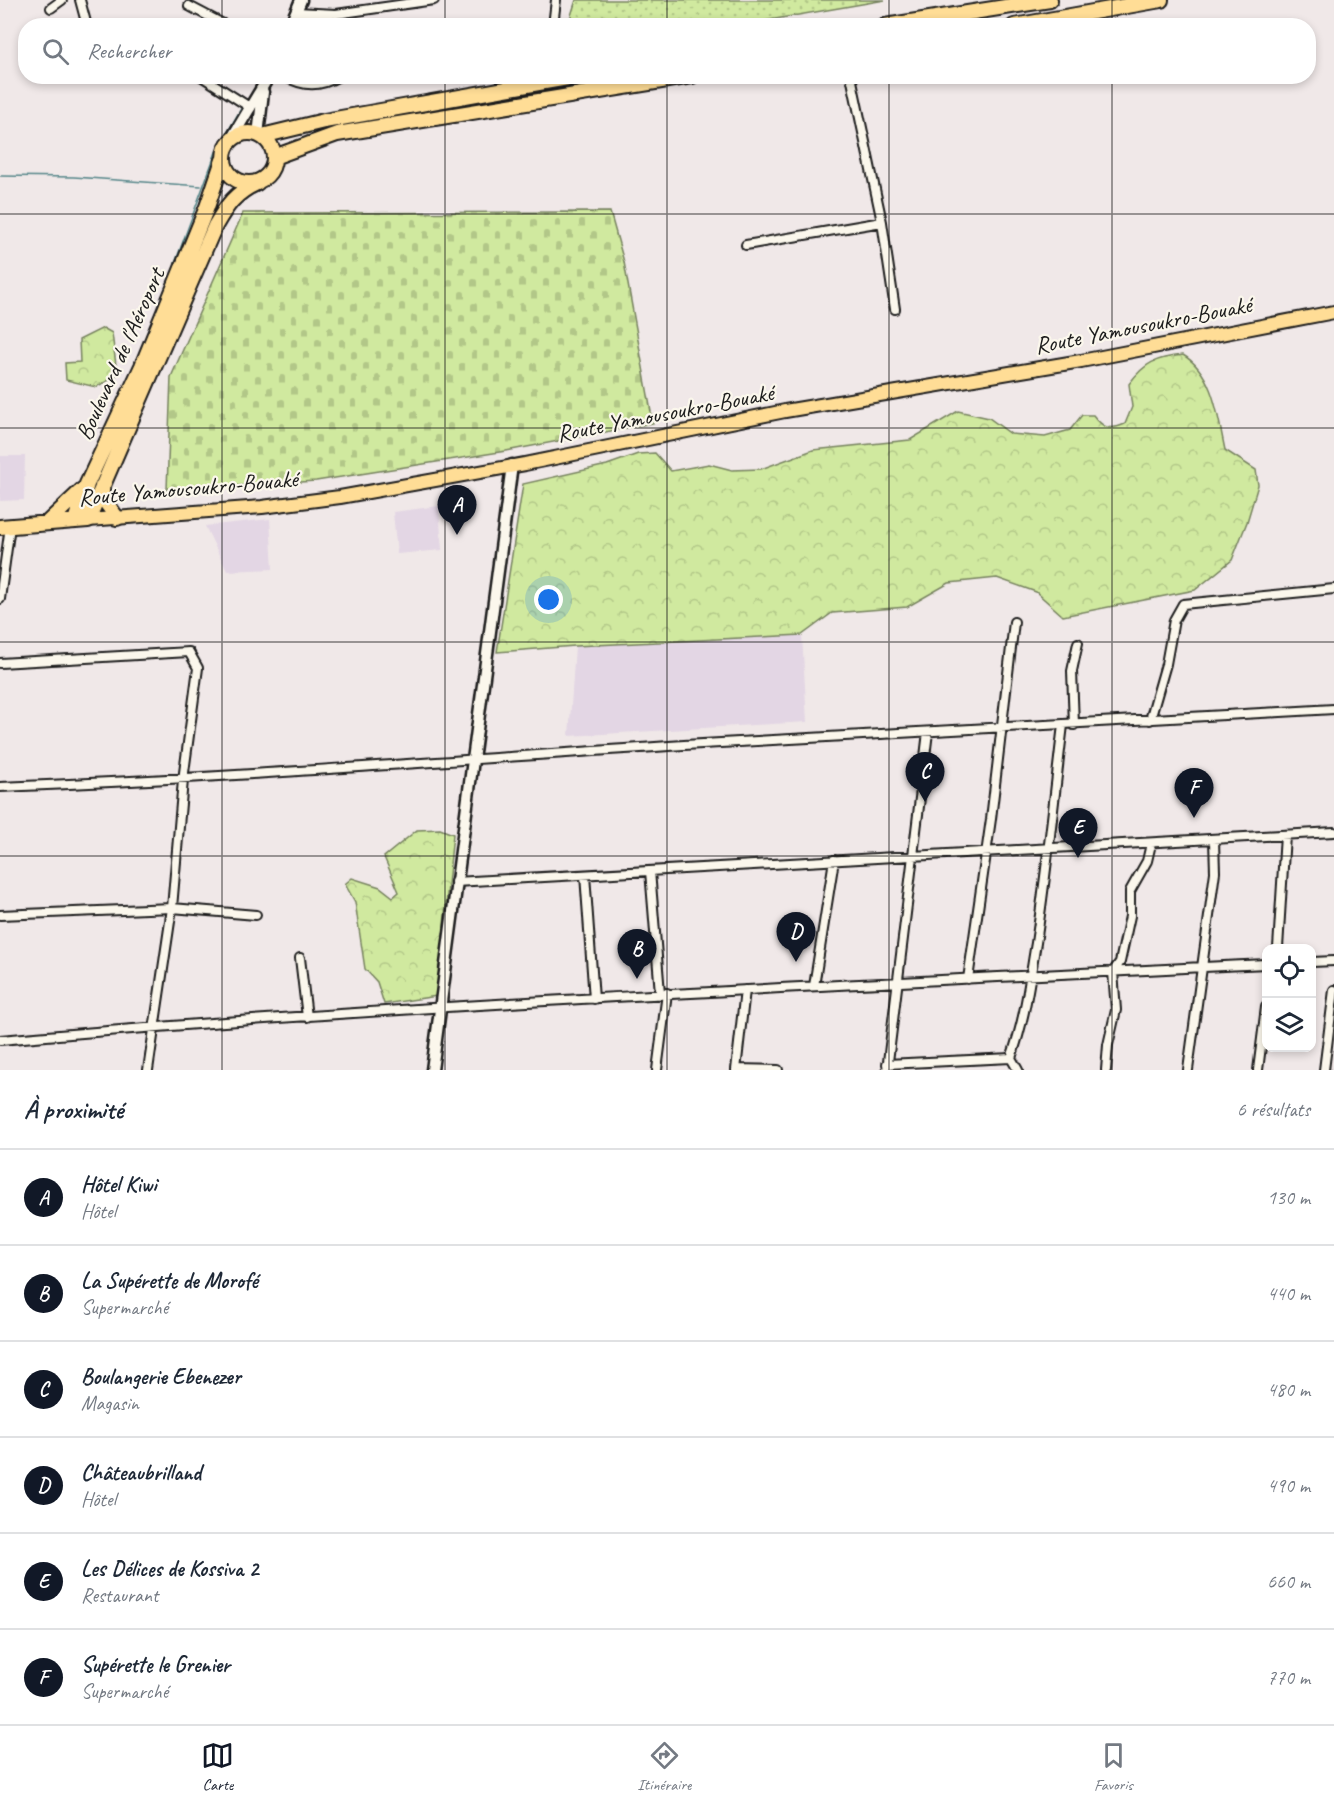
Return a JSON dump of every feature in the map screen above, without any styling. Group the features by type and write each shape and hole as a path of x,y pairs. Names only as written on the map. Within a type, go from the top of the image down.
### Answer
{"highway":[{"path":"936,18 1050,0"},
{"path":"1059,18 1161,0"},
{"path":"260,136 268,142 274,157 270,173 257,183 241,183 234,180 223,160 230,141 245,133 260,136 366,113 533,84"},
{"path":"274,157 337,134 643,84"},
{"name":"Boulevard de l'Aéroport","path":"81,520 207,207 223,160"},
{"name":"Boulevard de l'Aéroport","path":"94,485 153,375 215,226 230,200 240,191 257,183"},
{"path":"47,523 94,485 117,518"},
{"name":"Route Yamousoukro-Bouaké","path":"5,526 81,520"}],"main road":[{"name":"Route Yamousoukro-Bouaké","path":"81,520 273,506 340,497 785,411 1081,361 1334,312"}],"street":[{"path":"51,8 62,0"},
{"path":"80,0 85,18"},
{"path":"293,18 300,0"},
{"path":"296,12 336,15 434,0"},
{"path":"554,18 556,0"},
{"path":"189,6 212,18"},
{"path":"214,84 251,108"},
{"path":"230,141 265,84"},
{"path":"304,84 320,84"},
{"path":"853,84 882,222 895,309"},
{"path":"260,136 263,89"},
{"path":"746,245 882,222"},
{"path":"432,1070 455,882 512,465"},
{"path":"0,599 5,526"},
{"path":"1150,720 1166,664 1174,620 1183,604 1334,589"},
{"path":"968,979 1014,622"},
{"path":"1074,725 1071,671 1078,643"},
{"path":"0,663 189,652 198,668 183,780 172,908 148,1070"},
{"path":"0,787 183,780 472,759 1334,709"},
{"path":"1018,1070 1011,1058 1026,1015 1051,848 1053,808 1063,725"},
{"path":"928,732 887,1067 948,1066 1011,1058"},
{"path":"455,882 1334,832"},
{"path":"1278,944 1286,835"},
{"path":"1188,1070 1200,968 1215,872 1214,840"},
{"path":"1106,1070 1108,1045 1116,1010 1113,972 1120,962 1130,916 1130,891 1147,861 1151,844"},
{"path":"814,986 834,860"},
{"path":"650,871 664,993 657,1070"},
{"path":"585,875 594,999"},
{"path":"0,915 172,908 256,915"},
{"path":"300,958 307,1017"},
{"path":"1316,962 1334,961"},
{"path":"0,1040 153,1027 440,1010 664,993 1262,964"},
{"path":"745,990 736,1069 778,1070"},
{"path":"1324,1070 1334,990"},
{"path":"1258,1070 1262,1038"}],"shaded area":[{"path":"0,456 25,456 24,500 0,501"},
{"path":"439,506 442,550 397,554 393,512"},
{"path":"270,519 273,569 227,571 205,526"},
{"path":"802,635 807,722 569,736 575,646"}],"green space":[{"path":"576,0 885,0 781,18 570,18"},
{"path":"610,212 624,262 653,423 506,451 316,481 167,490 171,377 243,213"},
{"path":"103,328 112,333 117,374 115,377 96,387 66,380 65,363 80,362 79,340"},
{"path":"1183,355 1202,373 1208,385 1217,411 1225,450 1256,470 1258,485 1232,560 1195,590 1063,616 1036,592 997,578 949,583 907,607 832,613 802,635 497,652 523,484 607,465 638,454 655,453 671,471 709,464 732,470 761,469 813,450 910,440 958,411 989,418 1011,434 1045,437 1070,430 1082,415 1093,415 1100,423 1110,428 1125,424 1132,407 1129,384 1140,371 1152,362"},
{"path":"440,829 453,834 437,996 384,1004 377,982 365,969 355,902 345,884 352,878 380,887 393,897 399,892 384,857 417,830"}],"waterway":[{"path":"175,263 216,152 242,107"},
{"path":"0,176 74,177 201,186"}],"place":[{"name":"Hôtel Kiwi","path":"457,535"},
{"name":"Boulangerie Ebenezer","path":"925,802"},
{"name":"Supérette le Grenier","path":"1194,818"},
{"name":"Les Délices de Kossiva 2","path":"1078,858"},
{"name":"Châteaubrilland","path":"796,962"},
{"name":"La Supérette de Morofé","path":"637,979"}]}
